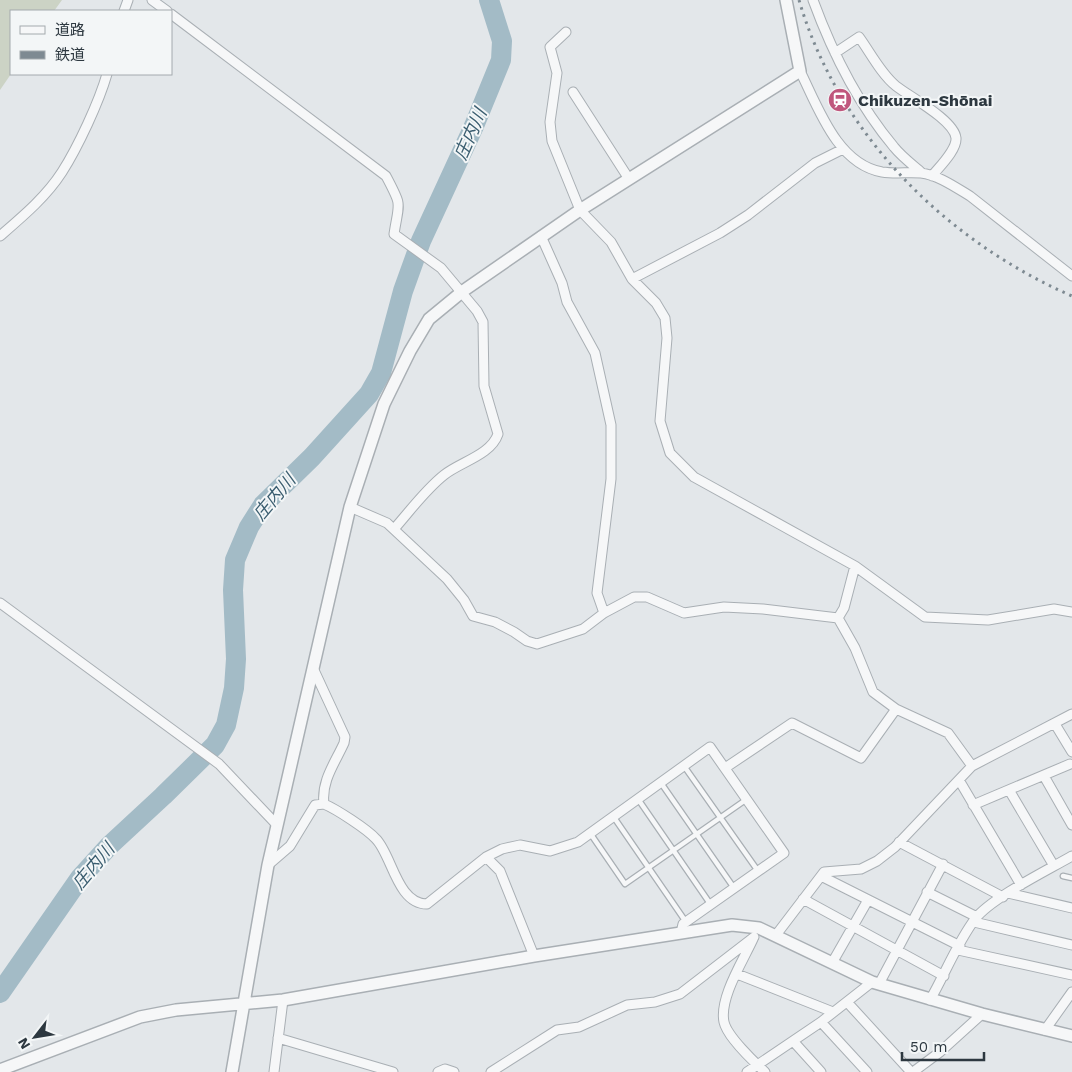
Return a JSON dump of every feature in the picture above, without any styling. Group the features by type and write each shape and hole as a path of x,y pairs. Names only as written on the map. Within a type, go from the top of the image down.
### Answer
{"street":[{"path":"152,0 166,10"},
{"path":"786,0 800,71 826,125 844,149 865,166 880,172 922,173 932,176 970,196 1072,276"},
{"path":"813,0 834,53 874,120 894,148 922,173"},
{"path":"172,15 386,176 399,204 400,212 394,234 441,268 463,291 483,322 484,386 498,434 496,441 444,474 394,529"},
{"path":"566,32 550,47 557,73 550,130 552,141 580,210 611,242 632,279 656,303 665,318 667,338 660,421 670,453 694,477 856,566 925,617 988,620 1054,609 1072,612"},
{"path":"834,53 859,37 894,85 946,122 953,130 956,144 932,176"},
{"path":"232,1072 268,865 350,507 384,404 428,319 463,291 580,210 800,71"},
{"path":"0,236 33,207 62,173 102,93 108,75"},
{"path":"573,92 628,179"},
{"path":"632,279 720,233 755,210 815,164 844,149"},
{"path":"541,236 562,283 567,302 594,353 611,425 611,479 597,593 604,613"},
{"path":"350,507 387,523 394,529 447,579 464,600 473,616 495,622 527,641 537,644 583,628 604,613 634,597 647,597 684,613 724,607 763,609 838,618"},
{"path":"838,618 844,608 856,566"},
{"path":"0,603 219,764 277,825"},
{"path":"838,618 855,648 873,692 896,708 948,733 972,766"},
{"path":"313,668 345,737 344,743 326,780 322,793 324,804"},
{"path":"725,768 792,723 861,758 896,708"},
{"path":"776,935 824,872 861,869 877,861 899,842 972,766 1072,714"},
{"path":"1055,724 1072,752"},
{"path":"268,865 290,846 315,805 324,804 377,840 396,879 413,901 419,904 427,904 486,857 502,849 520,845 550,851 578,842 710,747 784,853 686,922 681,933"},
{"path":"973,805 1070,764"},
{"path":"1044,776 1072,825"},
{"path":"958,780 1021,884"},
{"path":"1009,790 1054,866"},
{"path":"899,842 1006,895 1072,908"},
{"path":"930,1000 975,919 1021,884 1072,856"},
{"path":"486,857 500,871 534,956"},
{"path":"747,1072 762,1069 793,1041 876,983 897,950 910,921 943,864"},
{"path":"821,876 959,948 1072,975"},
{"path":"927,892 975,919 1072,945"},
{"path":"803,899 944,976"},
{"path":"832,963 868,900"},
{"path":"0,1070 140,1017 176,1010 283,1000 534,956 732,925 776,935 876,983 930,1000 1072,1036"},
{"path":"757,932 725,1000 724,1023 762,1069"},
{"path":"490,1072 557,1030 579,1027 627,1005 655,1002 680,994 757,932"},
{"path":"737,974 833,1012"},
{"path":"1045,1030 1072,992"},
{"path":"274,1072 283,1000"},
{"path":"847,1002 912,1072 940,1052 982,1014"},
{"path":"821,1022 868,1072"},
{"path":"278,1038 393,1072"},
{"path":"793,1041 821,1072"},
{"path":"438,1072 445,1069 454,1072"}],"lane":[{"path":"684,766 758,871"},
{"path":"660,783 734,888"},
{"path":"638,799 710,905"},
{"path":"590,834 625,884 746,799"},
{"path":"614,816 686,922"},
{"path":"1063,876 1072,878"}],"shaded area":[{"path":"0,0 62,0 55,10 10,10 10,75 0,90"}],"waterway":[{"name":"庄内川","path":"0,993 80,878 109,846 215,745 226,725 234,688 236,659 233,590 235,560 249,527 263,505 312,457 369,394 381,373 403,291 421,241 474,126 501,60 502,41 489,0"}],"railway":[{"path":"799,0 817,49 840,95 869,138 903,178 941,214 982,245 1026,273 1072,296"}],"place":[{"name":"Chikuzen-Shōnai","path":"840,100"}]}
